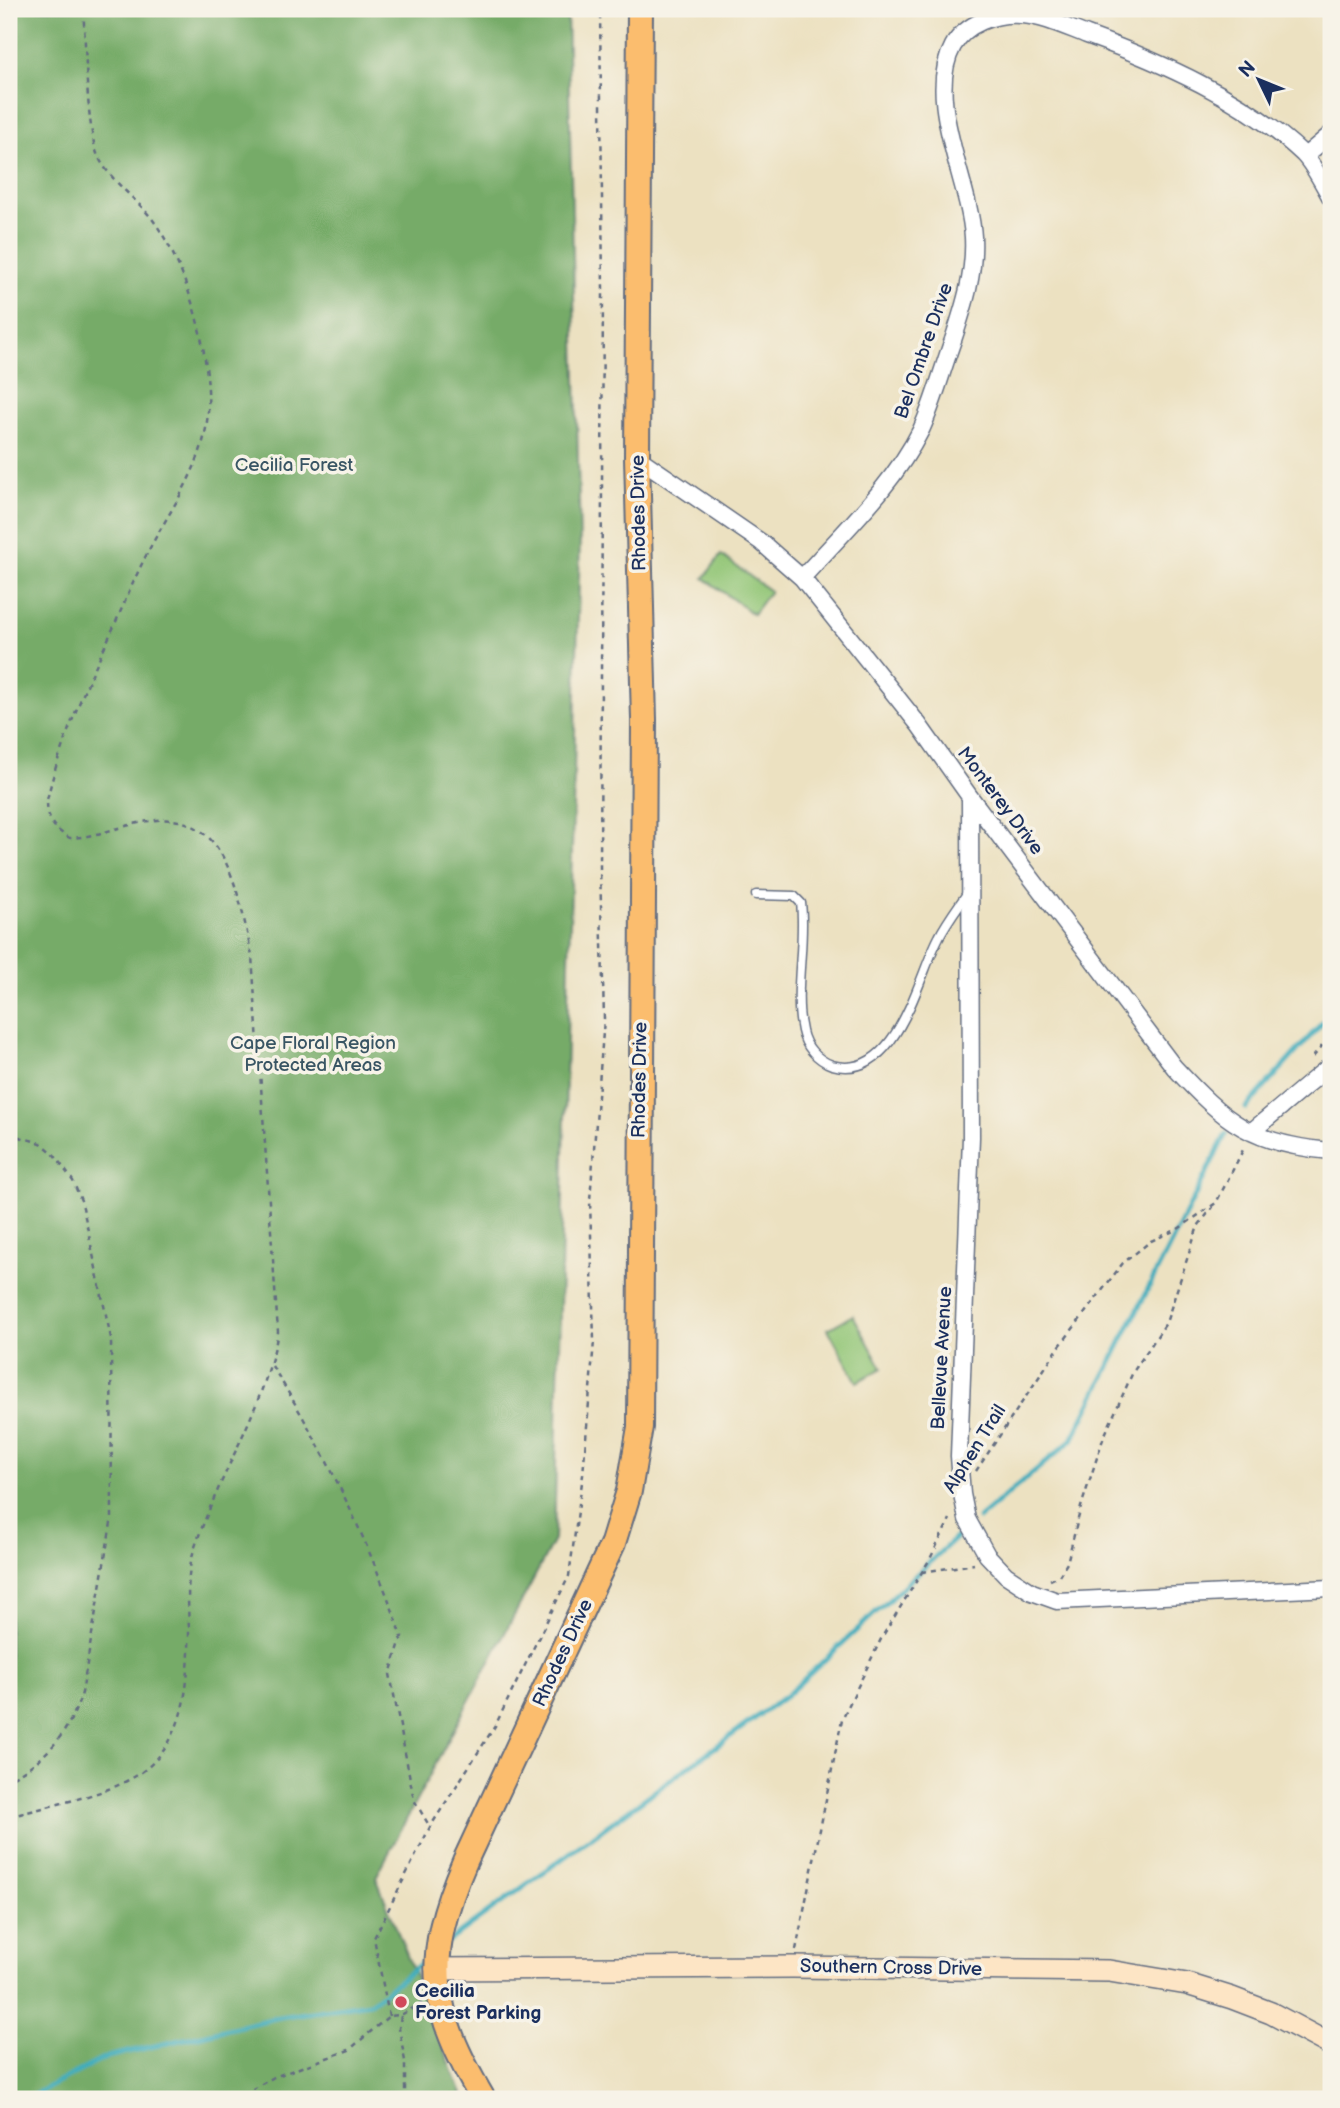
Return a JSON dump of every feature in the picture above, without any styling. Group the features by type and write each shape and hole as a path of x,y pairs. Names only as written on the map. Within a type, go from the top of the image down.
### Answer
{"main road":[{"name":"Rhodes Drive","path":"483,2099 451,2039 438,1997 438,1952 448,1900 605,1563 629,1491 638,1437 644,720 637,457 640,9"}],"street":[{"name":"Bel Ombre Drive","path":"802,578 890,480 909,450 926,418 964,308 972,277 974,239 970,206 951,139 944,82 947,63 963,32 988,19 1001,16 1021,15 1044,19 1189,76 1269,127 1305,156 1331,198"},
{"path":"1305,156 1331,134"},
{"name":"Monterey Drive","path":"637,457 761,542 802,578 919,725 970,797 1174,1066 1216,1112 1251,1132 1287,1145 1331,1151"},
{"name":"Bellevue Avenue","path":"970,797 971,1137 959,1456 967,1519 1000,1570 1032,1592 1067,1602 1331,1588"},
{"path":"1251,1132 1331,1065"},
{"name":"Southern Cross Drive","path":"438,1952 793,1967 1109,1971 1187,1984 1232,1998 1271,2013 1331,2045"}],"lane":[{"path":"756,895 794,896 801,903 801,1028 804,1040 819,1059 829,1064 847,1065 871,1058 892,1039 938,937 972,887"}],"path":[{"path":"9,1817 116,1787 143,1773 164,1753 186,1700 193,1553 272,1366 278,1332 258,1012 252,956 238,896 225,860 212,839 194,824 167,818 70,838 58,832 49,821 47,811 64,736 151,547 189,482 206,432 208,409 206,374 192,304 177,264 154,221 98,156 83,9"},
{"path":"389,2016 373,1938 430,1827 495,1726 569,1576 587,1431 594,1341 590,1200 604,1019 600,853 603,291 600,9"},
{"path":"1307,1064 1331,1035"},
{"name":"Alphen Trail","path":"793,1967 842,1720 881,1637 922,1572 962,1494 1006,1423 1123,1263 1151,1241 1178,1229 1216,1203 1251,1132"},
{"path":"9,1134 30,1137 53,1153 73,1181 82,1203 111,1338 113,1419 110,1541 82,1693 76,1713 56,1745 41,1759 9,1779"},
{"path":"1047,1582 1059,1576 1067,1563 1081,1507 1103,1439 1133,1372 1166,1323 1198,1226 1216,1203"},
{"path":"272,1366 307,1422 348,1500 402,1636 390,1674 414,1800 430,1827"},
{"path":"922,1572 968,1563 1000,1570"},
{"path":"236,2099 274,2077 349,2050 389,2016 401,2015 413,2006 438,1997"},
{"path":"401,2015 399,2028 405,2061 405,2099"}],"green space":[{"name":"Cecilia Forest","path":"9,9 567,9 580,541 554,1540 376,1877 464,2099 9,2099"},
{"path":"721,555 770,591 753,614 704,578"},
{"path":"853,1315 882,1368 857,1382 828,1329"}],"waterway":[{"path":"1246,1108 1331,1013"},
{"path":"979,1518 1072,1440 1226,1134"},
{"path":"449,1941 787,1695 962,1532"},
{"path":"25,2099 107,2057 280,2017 370,2003 431,1956"}],"place":[{"name":"Cecilia Forest Parking","path":"401,2002"}],"park label":[{"name":"Cape Floral Region Protected Areas","path":"313,1054"}]}
